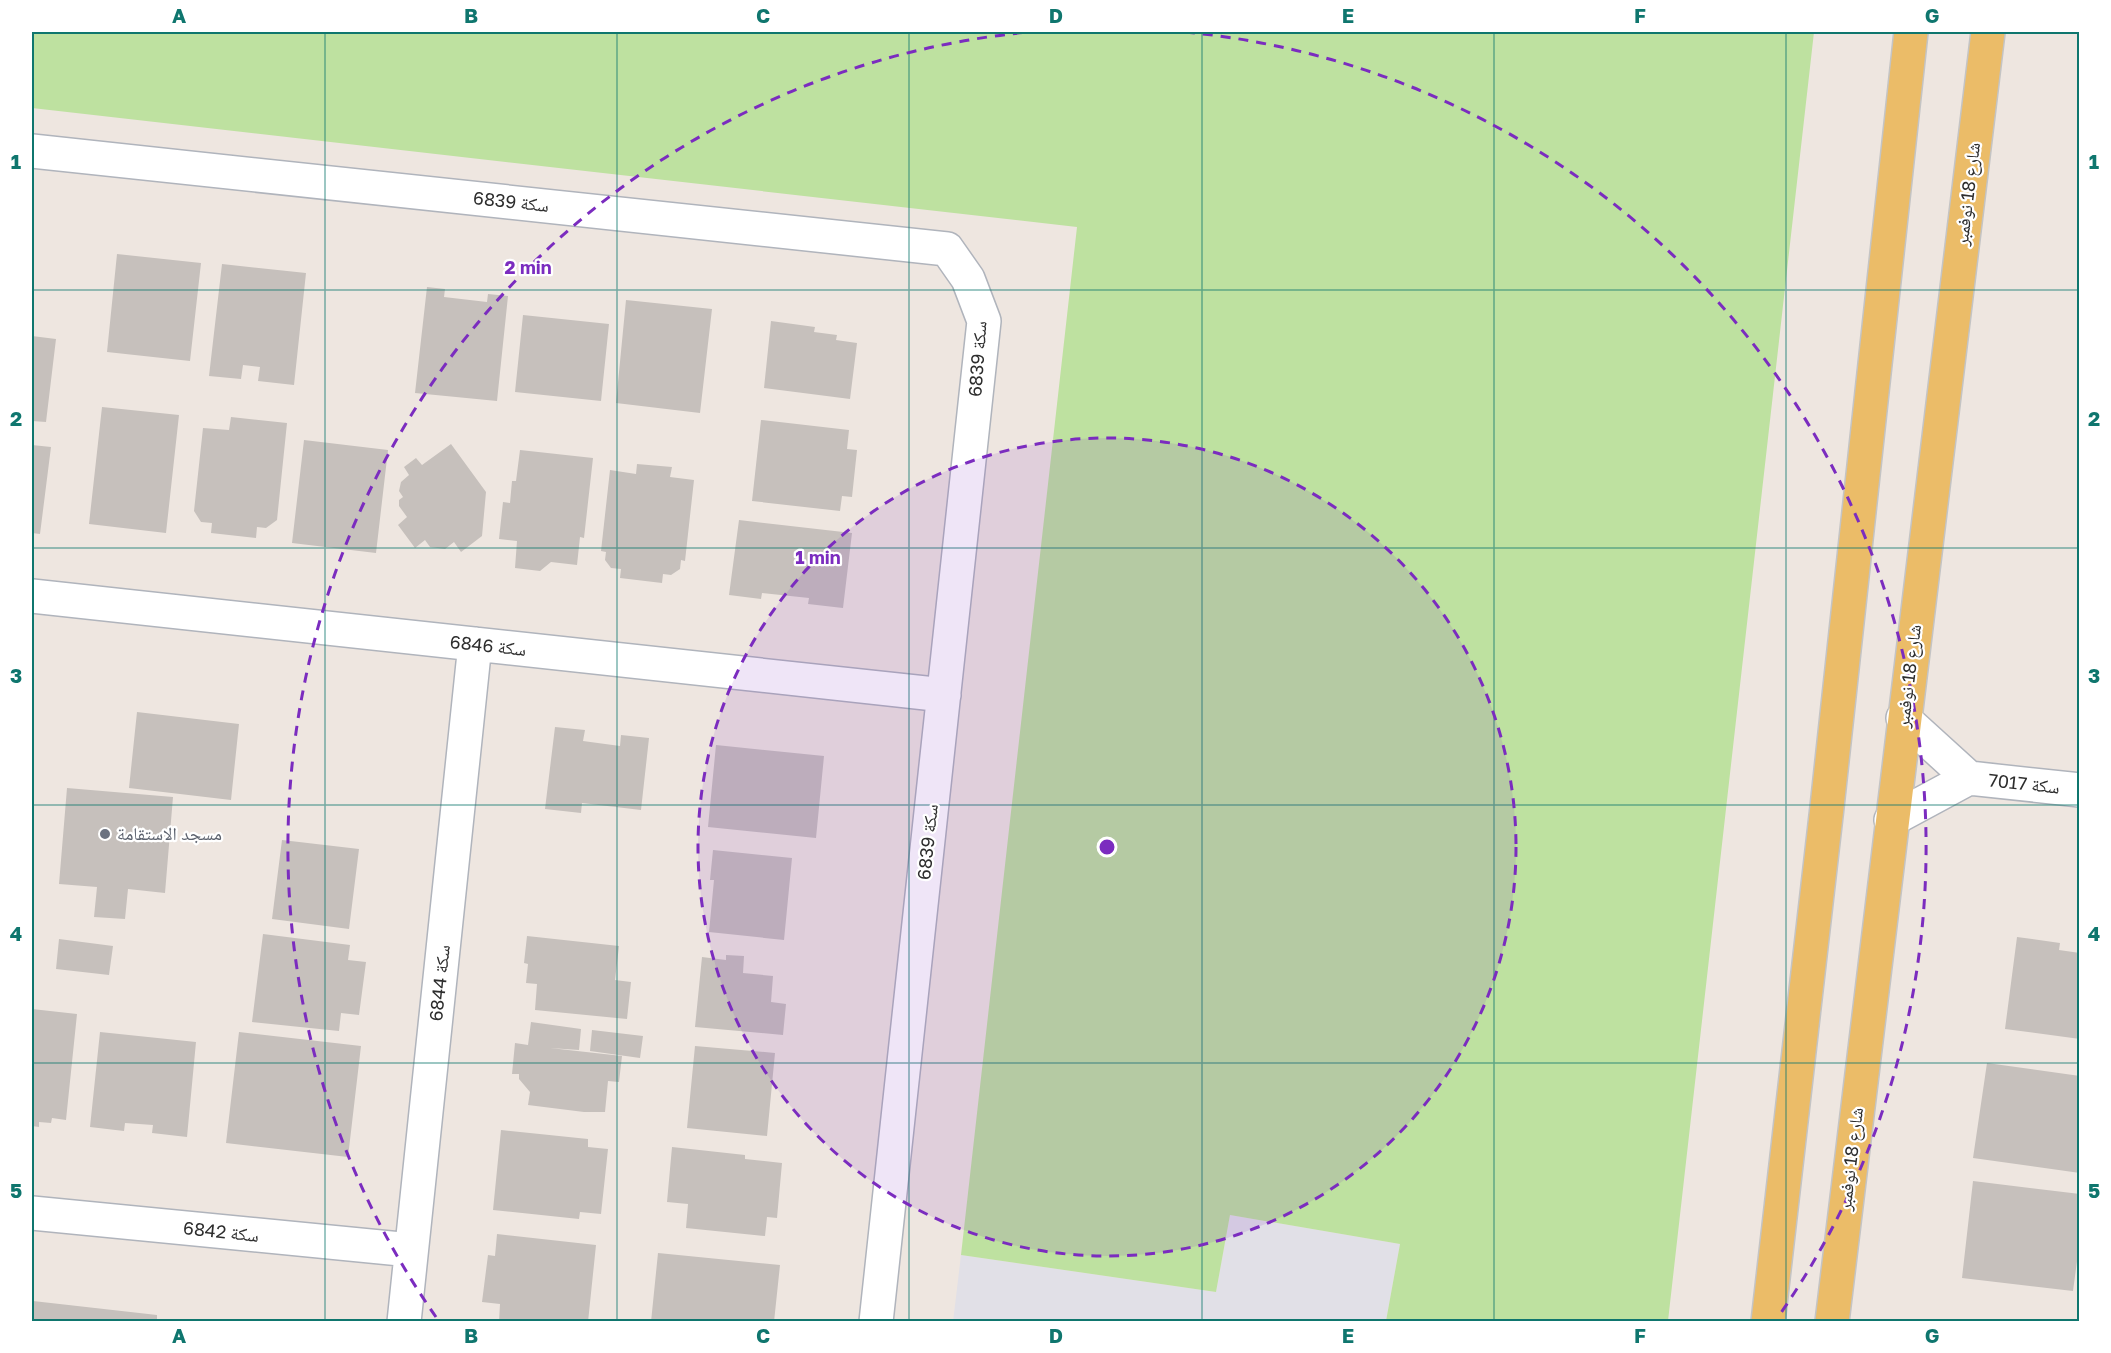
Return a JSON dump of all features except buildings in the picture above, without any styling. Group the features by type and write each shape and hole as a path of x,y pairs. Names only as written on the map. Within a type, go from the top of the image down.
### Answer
{"main road":[{"path":"1768,1322 1911,32"},
{"name":"شارع 18 نوفمبر","path":"1832,1322 1903,718 1988,32"}],"street":[{"name":"سكة 6839","path":"32,151 948,249 968,279 984,321 876,1322"},
{"name":"سكة 6846","path":"32,596 944,695"},
{"name":"سكة 6844","path":"404,1322 475,644"},
{"name":"سكة 7017","path":"1903,718 1969,778"},
{"name":"سكة 7017","path":"1891,820 1969,778 2079,790"},
{"name":"سكة 6842","path":"32,1213 411,1250"}],"shaded area":[{"path":"1230,1215 1400,1244 1386,1321 953,1322 961,1255 1216,1292"}],"green space":[{"path":"32,32 1814,32 1668,1321 1386,1321 1400,1244 1230,1215 1216,1292 961,1255 1077,227 32,108"}],"place":[{"name":"مسجد الاستقامة","path":"105,834"}]}
